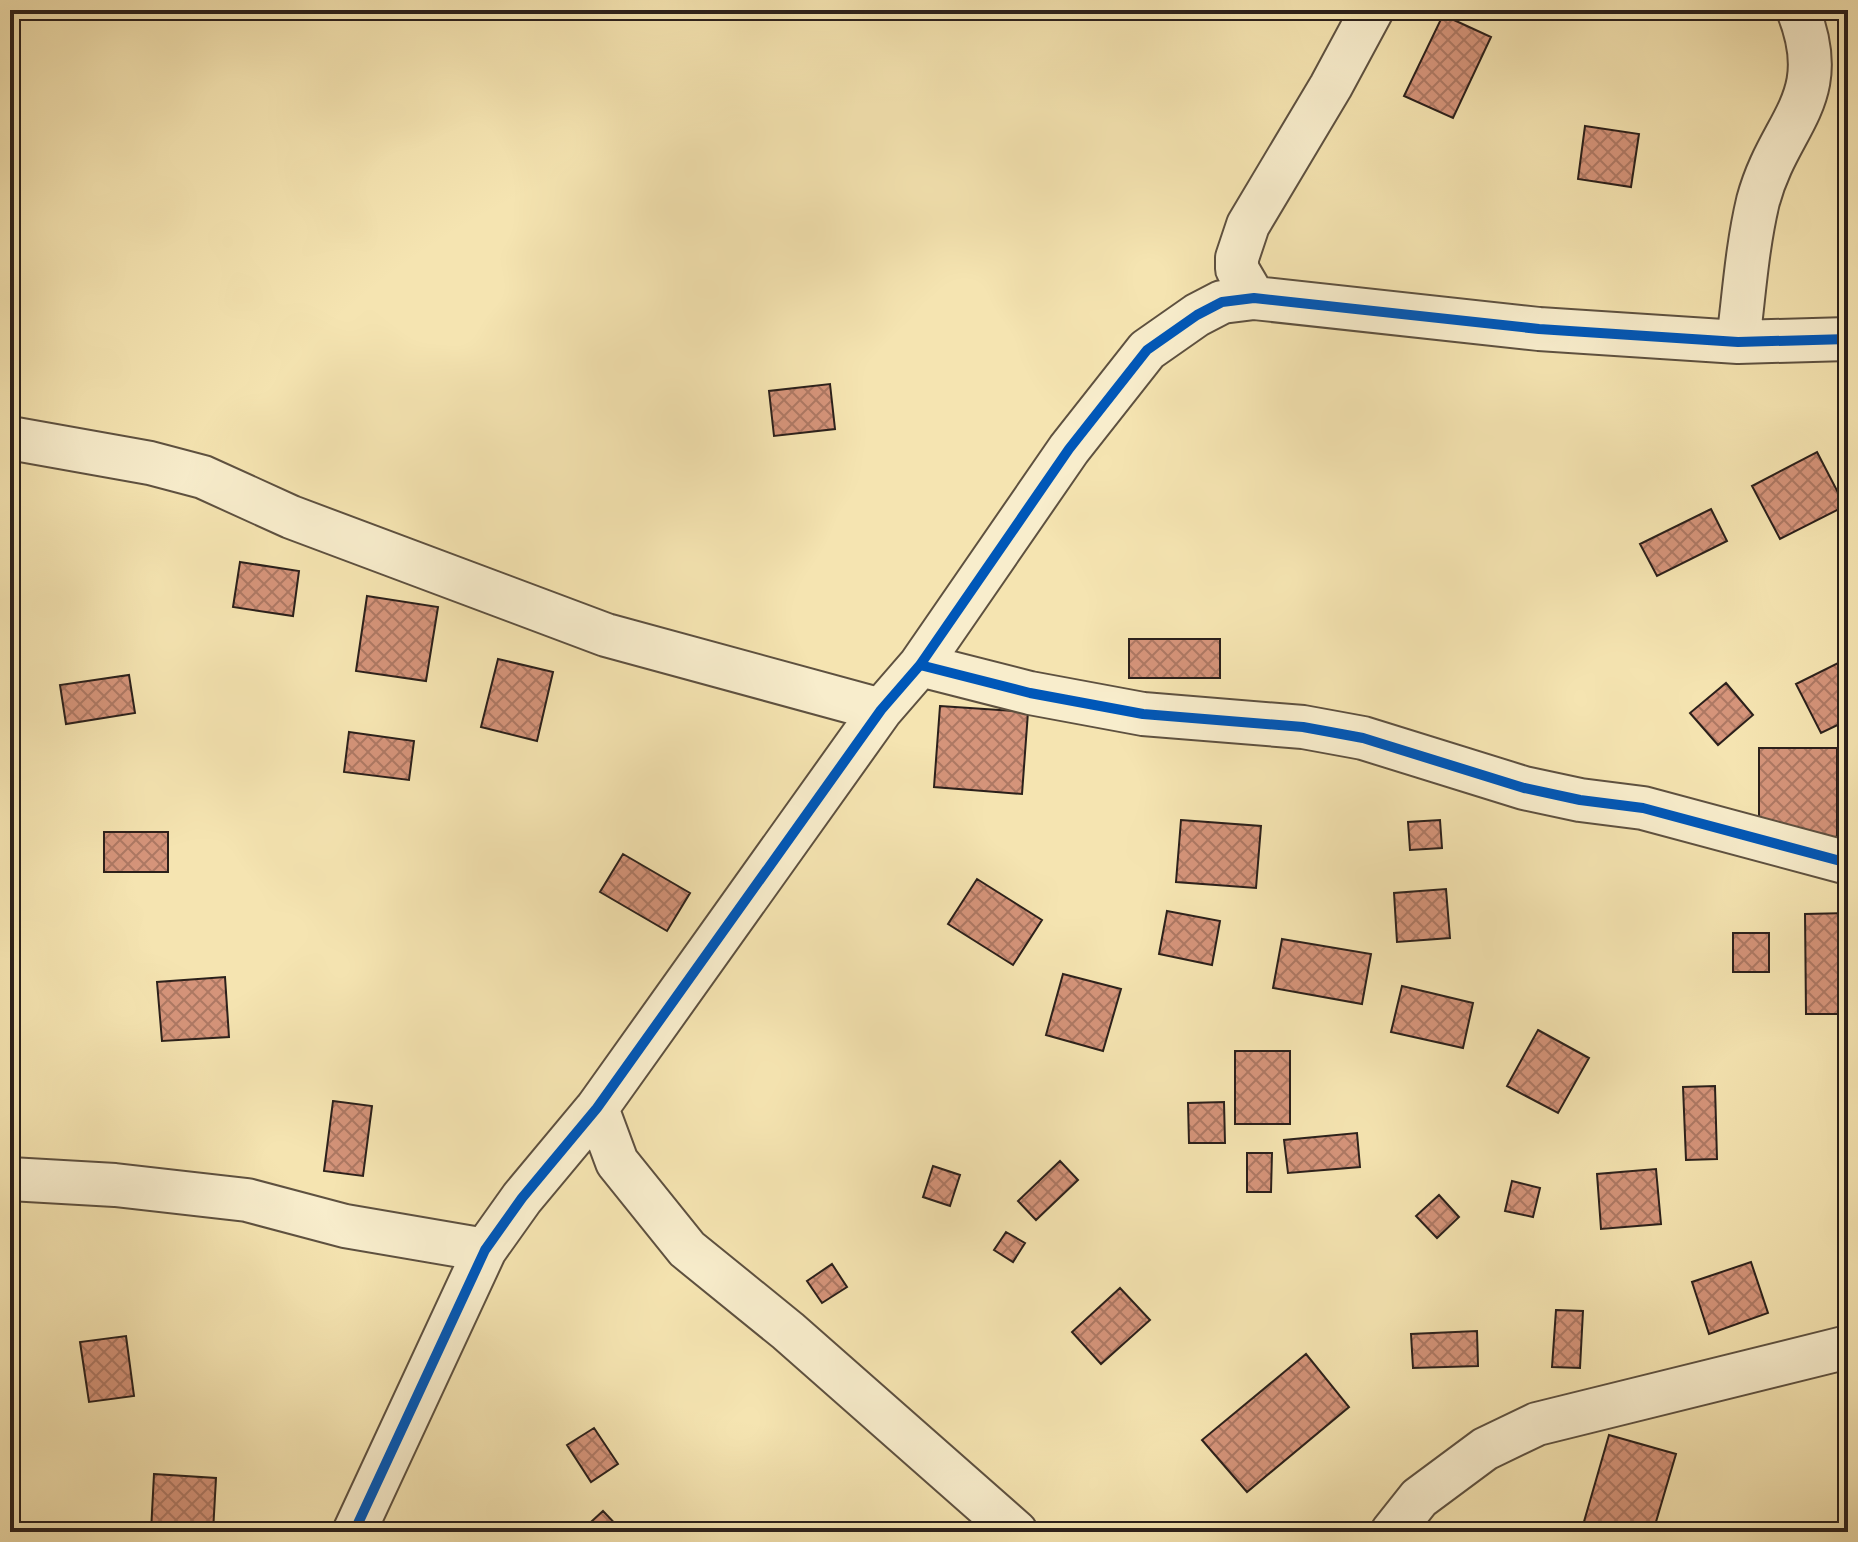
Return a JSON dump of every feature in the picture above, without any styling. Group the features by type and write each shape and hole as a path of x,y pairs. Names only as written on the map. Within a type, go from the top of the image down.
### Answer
{"street":[{"path":"1254,298 1237,269 1237,258 1248,225 1331,86 1372,10"},
{"path":"1738,342 1758,201 1769,170 1808,94 1812,69 1806,29 1798,10"},
{"path":"354,1532 485,1250 522,1198 597,1108 881,710 920,665 1069,449 1147,350 1197,315 1222,302 1254,298 1539,329 1738,342 1848,339"},
{"path":"10,438 150,463 203,477 291,517 606,635 881,710"},
{"path":"920,665 1030,693 1143,714 1303,727 1363,738 1524,788 1580,800 1643,808 1848,863"},
{"path":"597,1108 617,1162 687,1249 788,1331 1016,1532"},
{"path":"10,1179 115,1185 247,1200 345,1226 485,1250"},
{"path":"1392,1532 1419,1498 1452,1473 1485,1449 1537,1424 1848,1347"}],"building":[{"path":"1443,15 1491,37 1453,118 1404,96"},
{"path":"1585,126 1639,134 1631,187 1578,179"},
{"path":"830,384 835,429 774,436 769,391"},
{"path":"1817,452 1845,506 1780,539 1752,486"},
{"path":"1711,509 1727,541 1657,576 1640,544"},
{"path":"240,562 299,571 293,616 233,607"},
{"path":"367,596 438,607 426,681 356,671"},
{"path":"1129,639 1220,639 1220,678 1129,678"},
{"path":"1848,658 1848,720 1821,733 1796,684"},
{"path":"498,659 553,672 537,741 481,727"},
{"path":"129,675 135,713 66,724 60,685"},
{"path":"1726,683 1753,715 1718,745 1690,713"},
{"path":"940,706 1028,712 1022,794 934,787"},
{"path":"349,732 414,741 409,780 344,772"},
{"path":"1759,748 1837,748 1837,838 1759,838"},
{"path":"1181,820 1261,826 1256,888 1176,882"},
{"path":"1440,820 1442,848 1410,850 1408,822"},
{"path":"104,832 168,832 168,872 104,872"},
{"path":"623,854 690,893 667,931 600,892"},
{"path":"977,879 1042,920 1013,965 948,924"},
{"path":"1446,889 1450,938 1397,942 1394,893"},
{"path":"1167,911 1220,921 1212,965 1159,954"},
{"path":"1848,913 1848,1014 1806,1014 1805,914"},
{"path":"1733,933 1769,933 1769,972 1733,972"},
{"path":"1282,939 1371,954 1362,1004 1273,988"},
{"path":"1063,974 1121,989 1103,1051 1046,1035"},
{"path":"225,977 229,1037 162,1041 157,982"},
{"path":"1402,986 1473,1003 1463,1048 1391,1032"},
{"path":"1538,1030 1589,1058 1558,1113 1507,1086"},
{"path":"1235,1051 1290,1051 1290,1124 1235,1124"},
{"path":"1715,1086 1717,1159 1686,1160 1683,1087"},
{"path":"333,1101 372,1106 363,1176 324,1171"},
{"path":"1224,1102 1225,1143 1189,1143 1188,1103"},
{"path":"1357,1133 1360,1167 1288,1173 1284,1140"},
{"path":"1247,1153 1272,1153 1271,1192 1247,1192"},
{"path":"1060,1161 1078,1180 1036,1220 1018,1201"},
{"path":"933,1166 960,1175 950,1206 923,1197"},
{"path":"1656,1169 1661,1224 1601,1229 1597,1174"},
{"path":"1512,1181 1540,1188 1533,1217 1505,1211"},
{"path":"1439,1195 1459,1217 1437,1238 1416,1216"},
{"path":"1006,1232 1025,1243 1013,1262 994,1250"},
{"path":"1751,1262 1768,1313 1709,1334 1692,1282"},
{"path":"832,1264 847,1287 822,1303 807,1281"},
{"path":"1120,1288 1150,1320 1101,1364 1072,1332"},
{"path":"1556,1310 1583,1311 1580,1368 1552,1367"},
{"path":"1477,1331 1478,1366 1413,1368 1411,1334"},
{"path":"126,1336 134,1396 89,1402 80,1342"},
{"path":"1306,1354 1349,1407 1247,1492 1202,1440"},
{"path":"594,1428 618,1464 591,1482 567,1445"},
{"path":"1609,1435 1676,1454 1653,1532 1581,1532"},
{"path":"154,1474 216,1478 213,1532 151,1532"},
{"path":"603,1511 623,1532 580,1532"}],"cycle path":[{"path":"354,1532 485,1250 522,1198 597,1108 881,710 920,665 1069,449 1147,350 1197,315 1222,302 1254,298 1539,329 1738,342 1848,339"},
{"path":"920,665 1030,693 1143,714 1303,727 1363,738 1524,788 1580,800 1643,808 1848,863"}]}
